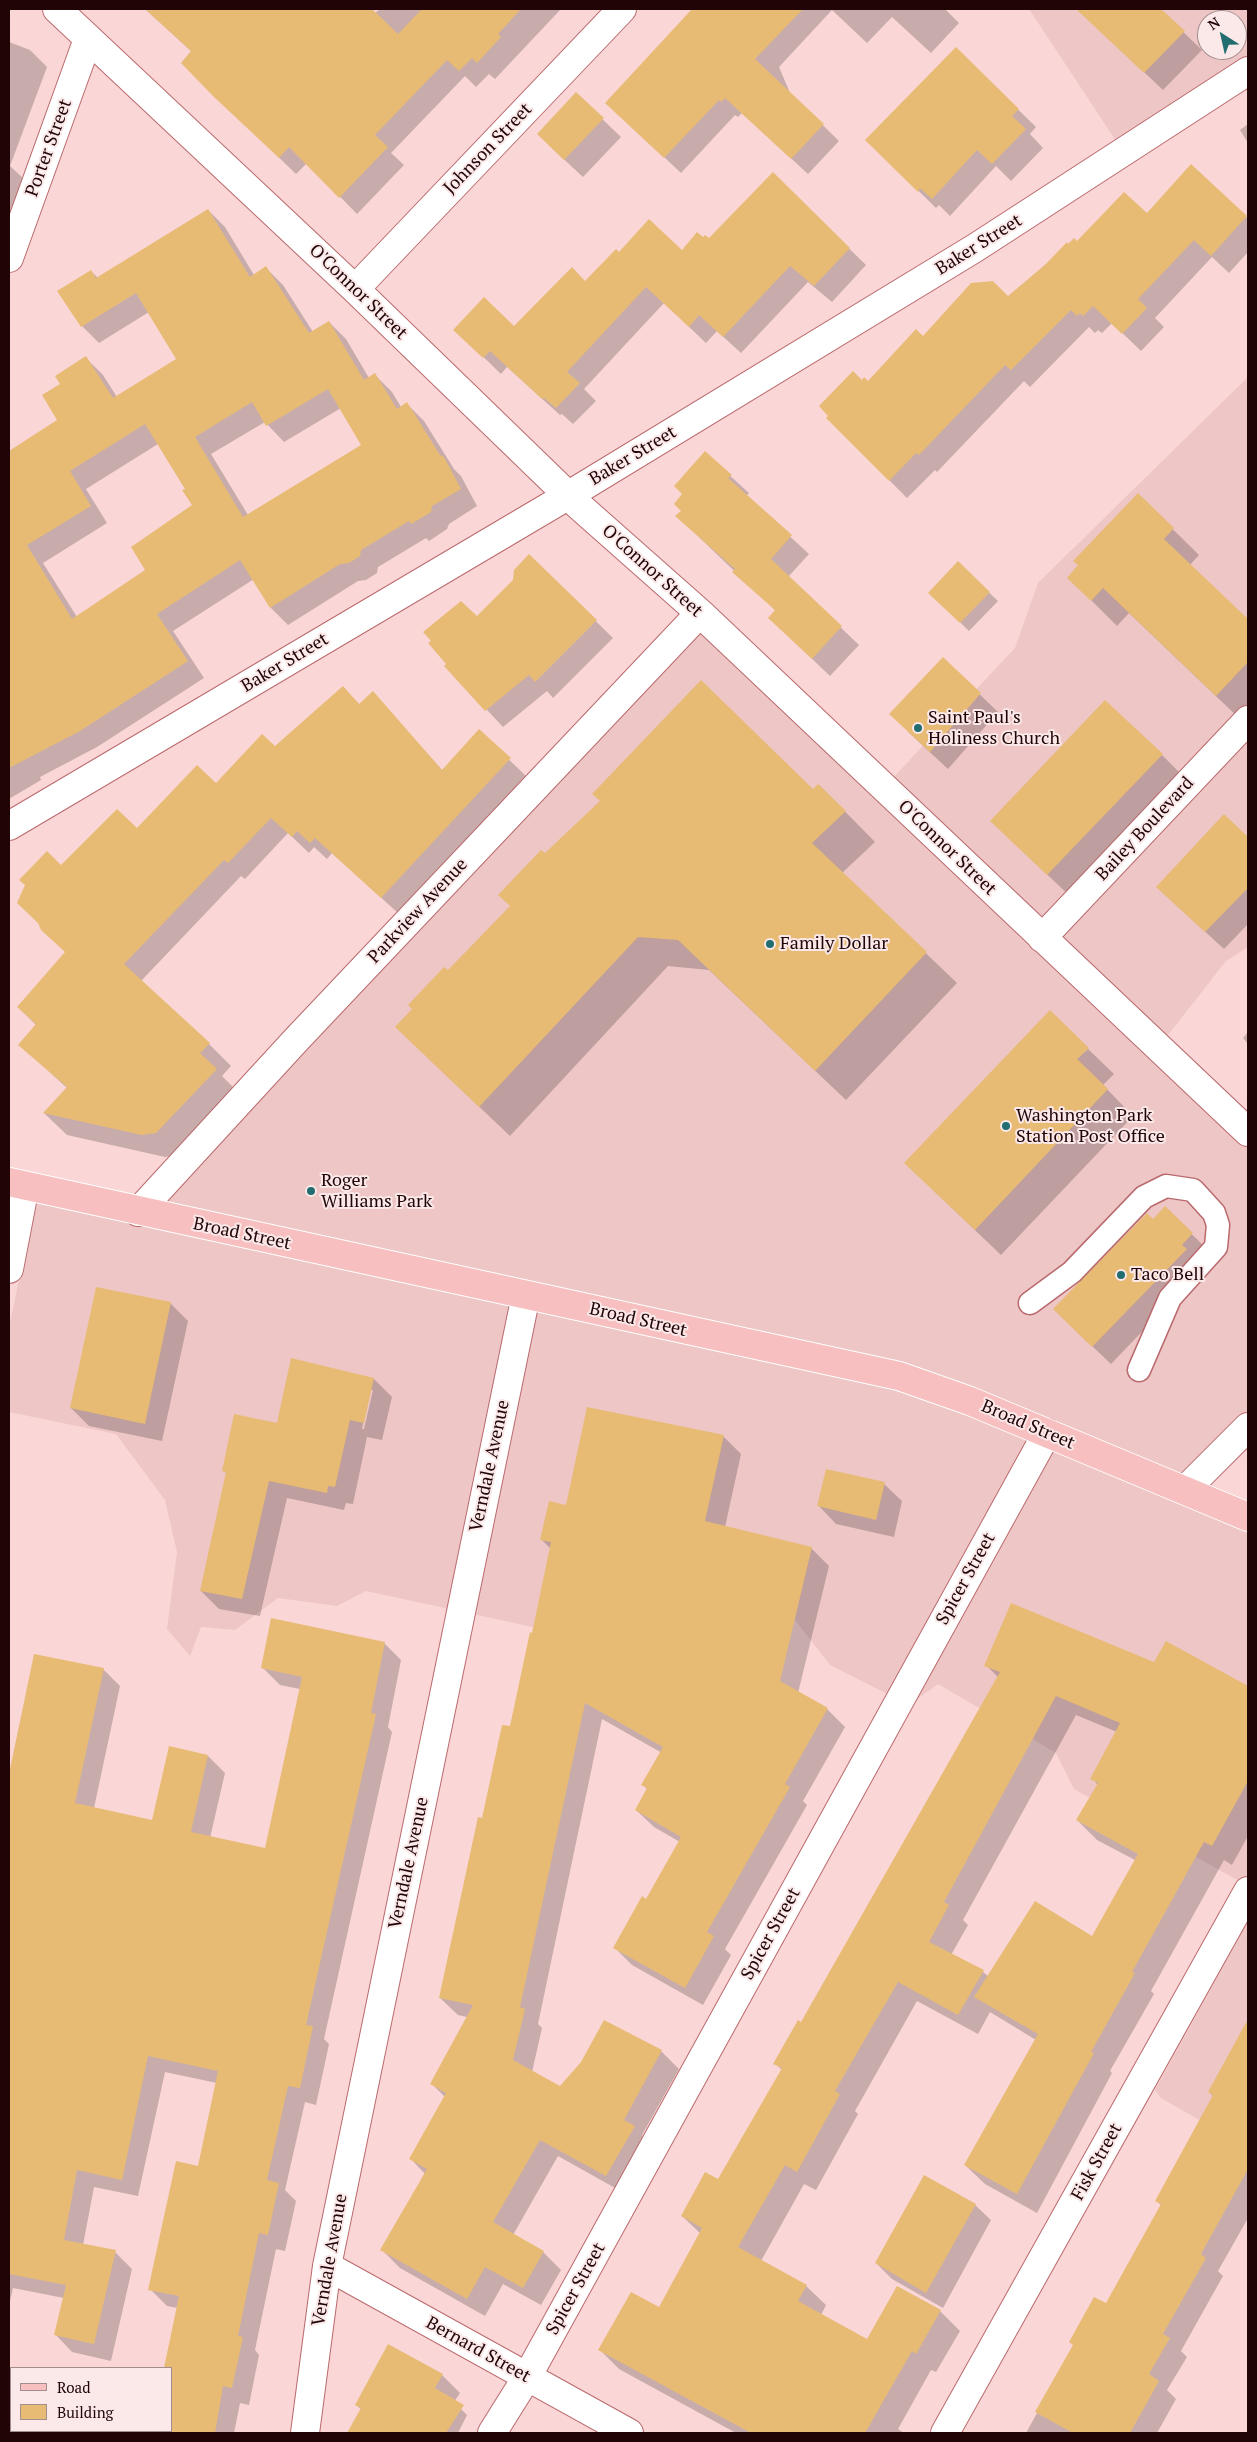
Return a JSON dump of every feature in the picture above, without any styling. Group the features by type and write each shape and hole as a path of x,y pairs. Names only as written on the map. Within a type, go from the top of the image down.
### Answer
{"main road":[{"name":"Broad Street","path":"17,1184 138,1212 900,1376 940,1389 1248,1517"}],"street":[{"name":"O'Connor Street","path":"57,9 355,288 578,505 700,613 1248,1132"},
{"name":"Johnson Street","path":"355,288 622,9"},
{"name":"Porter Street","path":"9,258 88,39"},
{"name":"Baker Street","path":"9,826 569,495 976,248 1248,72"},
{"name":"Parkview Avenue","path":"138,1212 296,1040 700,613"},
{"name":"Bailey Boulevard","path":"1042,938 1248,720"},
{"path":"9,1269 17,1184"},
{"name":"Verndale Avenue","path":"305,2433 326,2266 526,1295"},
{"path":"1185,1490 1248,1427"},
{"name":"Spicer Street","path":"492,2433 527,2377 1047,1433"},
{"name":"Fisk Street","path":"945,2433 1248,1891"},
{"name":"Bernard Street","path":"326,2266 629,2433"}],"lane":[{"path":"1030,1303 1072,1272 1144,1197 1166,1186 1193,1190 1214,1213 1218,1225 1216,1247 1170,1298 1138,1370"}],"shaded area":[{"path":"1029,9 1248,9 1248,93 1236,77 1120,147"},
{"path":"1248,377 1248,947 1226,961 1168,1035 1165,1046 1248,1126 1248,1422 1192,1489 1248,1516 1248,1886 1074,1789 1056,1753 938,1684 909,1705 830,1665 778,1598 593,1640 366,1591 337,1606 278,1598 235,1630 201,1627 190,1656 167,1629 177,1552 165,1500 116,1434 9,1412 9,1328 26,1245 39,1197 158,1212 697,623 889,782 1015,648 1038,583"},
{"path":"1248,1922 1248,2148 1161,2098 1155,2090"}],"building":[{"path":"145,9 372,9 398,34 422,9 521,9 498,34 501,37 477,63 472,58 459,71 447,60 375,135 388,147 339,198 289,147 279,158 213,96 181,63 191,51"},
{"path":"692,9 803,9 755,59 824,124 791,159 725,98 721,102 719,100 664,158 605,103"},
{"path":"1076,9 1161,9 1185,31 1144,73"},
{"path":"956,47 1019,109 1012,116 1026,129 992,164 977,150 932,199 920,188 918,192 865,140"},
{"path":"576,92 604,118 564,160 537,134"},
{"path":"1191,164 1247,216 1211,256 1194,240 1138,299 1147,308 1122,334 1093,306 1083,316 1080,313 1077,316 1071,310 1011,370 1005,365 919,455 916,453 889,481 826,418 828,416 819,406 853,371 862,380 864,377 868,381 916,329 923,336 971,283 993,281 1008,296 1045,265 1067,242 1068,244 1074,238 1077,241 1124,192 1147,213"},
{"path":"773,172 850,248 814,286 790,266 723,337 699,315 689,327 646,287 567,372 580,383 556,408 544,398 542,399 490,351 483,358 453,330 484,297 514,326 572,267 585,281 616,249 619,252 649,219 682,250 697,232 703,237 705,235 709,238"},
{"path":"208,209 250,277 266,266 309,333 329,321 364,380 375,373 397,409 407,402 440,455 444,457 461,489 432,506 431,512 411,524 409,521 361,550 360,556 349,563 340,564 270,608 240,560 157,614 188,661 80,731 9,768 9,451 57,420 42,395 60,384 55,376 86,356 113,398 176,359 136,293 81,327 57,291 91,270 96,278","holes":["328,389 361,445 243,517 195,437 252,402 266,426","145,424 185,489 182,490 192,505 131,547 145,570 72,619 27,545 91,506 70,471"]},
{"path":"705,451 732,475 728,478 792,535 771,559 842,626 812,659 768,618 775,610 732,572 735,569 675,516 681,511 674,504 682,494 674,486"},
{"path":"1138,493 1174,528 1164,539 1248,619 1248,662 1216,696 1103,588 1091,601 1067,578 1078,565 1073,561"},
{"path":"529,554 597,620 535,682 529,675 485,711 444,666 446,664 428,643 431,641 423,632 461,601 477,616 513,580 514,570"},
{"path":"958,561 990,592 960,623 928,593"},
{"path":"943,657 981,693 930,752 889,714"},
{"path":"701,680 813,789 818,784 846,811 812,843 927,952 815,1071 678,940 638,937 479,1107 395,1027 412,1009 408,1005 444,967 448,970 510,906 498,895 541,850 545,853 600,801 592,794"},
{"path":"343,686 359,704 373,691 442,770 479,729 511,758 381,898 315,838 310,843 297,831 292,837 271,818 228,863 224,860 124,964 210,1043 200,1053 217,1069 156,1133 142,1135 43,1113 67,1087 18,1045 36,1024 17,1007 65,952 41,930 38,923 17,903 25,885 19,880 47,851 61,865 117,809 137,828 197,765 216,783 262,734 275,746"},
{"path":"1105,700 1163,754 1047,875 990,821"},
{"path":"1224,814 1248,837 1248,888 1205,932 1156,887"},
{"name":"Washington Park Station Post Office","path":"1050,1010 1089,1048 1077,1059 1108,1089 975,1230 904,1163"},
{"path":"1165,1206 1193,1233 1182,1245 1187,1249 1092,1347 1053,1309 1147,1213 1153,1219"},
{"path":"96,1287 171,1302 145,1424 70,1408"},
{"path":"291,1358 374,1378 364,1423 350,1420 335,1487 328,1486 327,1493 269,1481 242,1599 200,1591 226,1472 222,1471 234,1414 277,1423"},
{"path":"587,1407 724,1435 705,1521 812,1547 780,1681 828,1708 785,1784 790,1787 707,1932 714,1936 685,1988 613,1948 642,1896 646,1899 681,1837 635,1810 647,1788 641,1785 663,1747 585,1703 520,2007 525,2009 513,2060 560,2086 581,2062 604,2020 662,2050 624,2120 635,2126 606,2176 540,2140 493,2222 544,2251 523,2288 485,2267 467,2299 380,2250 427,2169 409,2159 446,2093 430,2084 473,2005 439,1998 478,1817 482,1818 502,1725 510,1726 530,1632 532,1633 551,1542 540,1540 549,1501 566,1505"},
{"path":"826,1469 885,1482 876,1520 817,1506"},
{"path":"1011,1603 1154,1662 1166,1641 1248,1686 1248,1781 1212,1846 1204,1842 1132,1972 1135,1973 1091,2052 1094,2053 1017,2194 964,2165 1038,2034 974,1997 1035,1901 1092,1936 1138,1854 1076,1820 1098,1783 1090,1779 1120,1723 1056,1696 944,1902 949,1905 929,1942 984,1970 958,2015 898,1982 835,2091 840,2094 797,2172 785,2165 738,2247 807,2285 798,2301 867,2339 897,2286 941,2310 916,2354 912,2351 865,2433 751,2433 598,2350 631,2292 659,2307 702,2228 681,2216 705,2172 718,2179 782,2068 773,2064 798,2020 801,2022 1000,1672 984,1666"},
{"path":"271,1618 385,1642 371,1713 376,1714 306,2025 313,2026 300,2088 288,2086 267,2180 279,2183 268,2235 259,2233 238,2336 243,2337 232,2388 223,2386 215,2433 150,2433 172,2432 172,2367 164,2367 179,2296 148,2290 176,2161 198,2166 218,2071 148,2056 122,2180 77,2170 64,2240 116,2250 94,2344 54,2335 66,2285 9,2274 9,1774 34,1654 104,1668 75,1803 152,1820 169,1746 208,1755 191,1832 265,1848 302,1677 261,1668"},
{"path":"1248,2019 1248,2169 1201,2254 1206,2258 1163,2334 1170,2338 1149,2374 1159,2381 1130,2433 1073,2433 1035,2412 1073,2345 1069,2342 1094,2297 1106,2303 1161,2204 1155,2201 1213,2095 1208,2092"},
{"path":"924,2175 976,2204 926,2293 875,2263"},
{"path":"388,2344 443,2374 435,2388 464,2405 446,2433 347,2433 361,2408 355,2405"}],"place":[{"name":"Saint Paul's Holiness Church","path":"918,728"},
{"name":"Family Dollar","path":"770,944"},
{"name":"Washington Park Station Post Office","path":"1006,1126"},
{"name":"Roger Williams Park","path":"311,1191"},
{"name":"Taco Bell","path":"1121,1275"}]}
